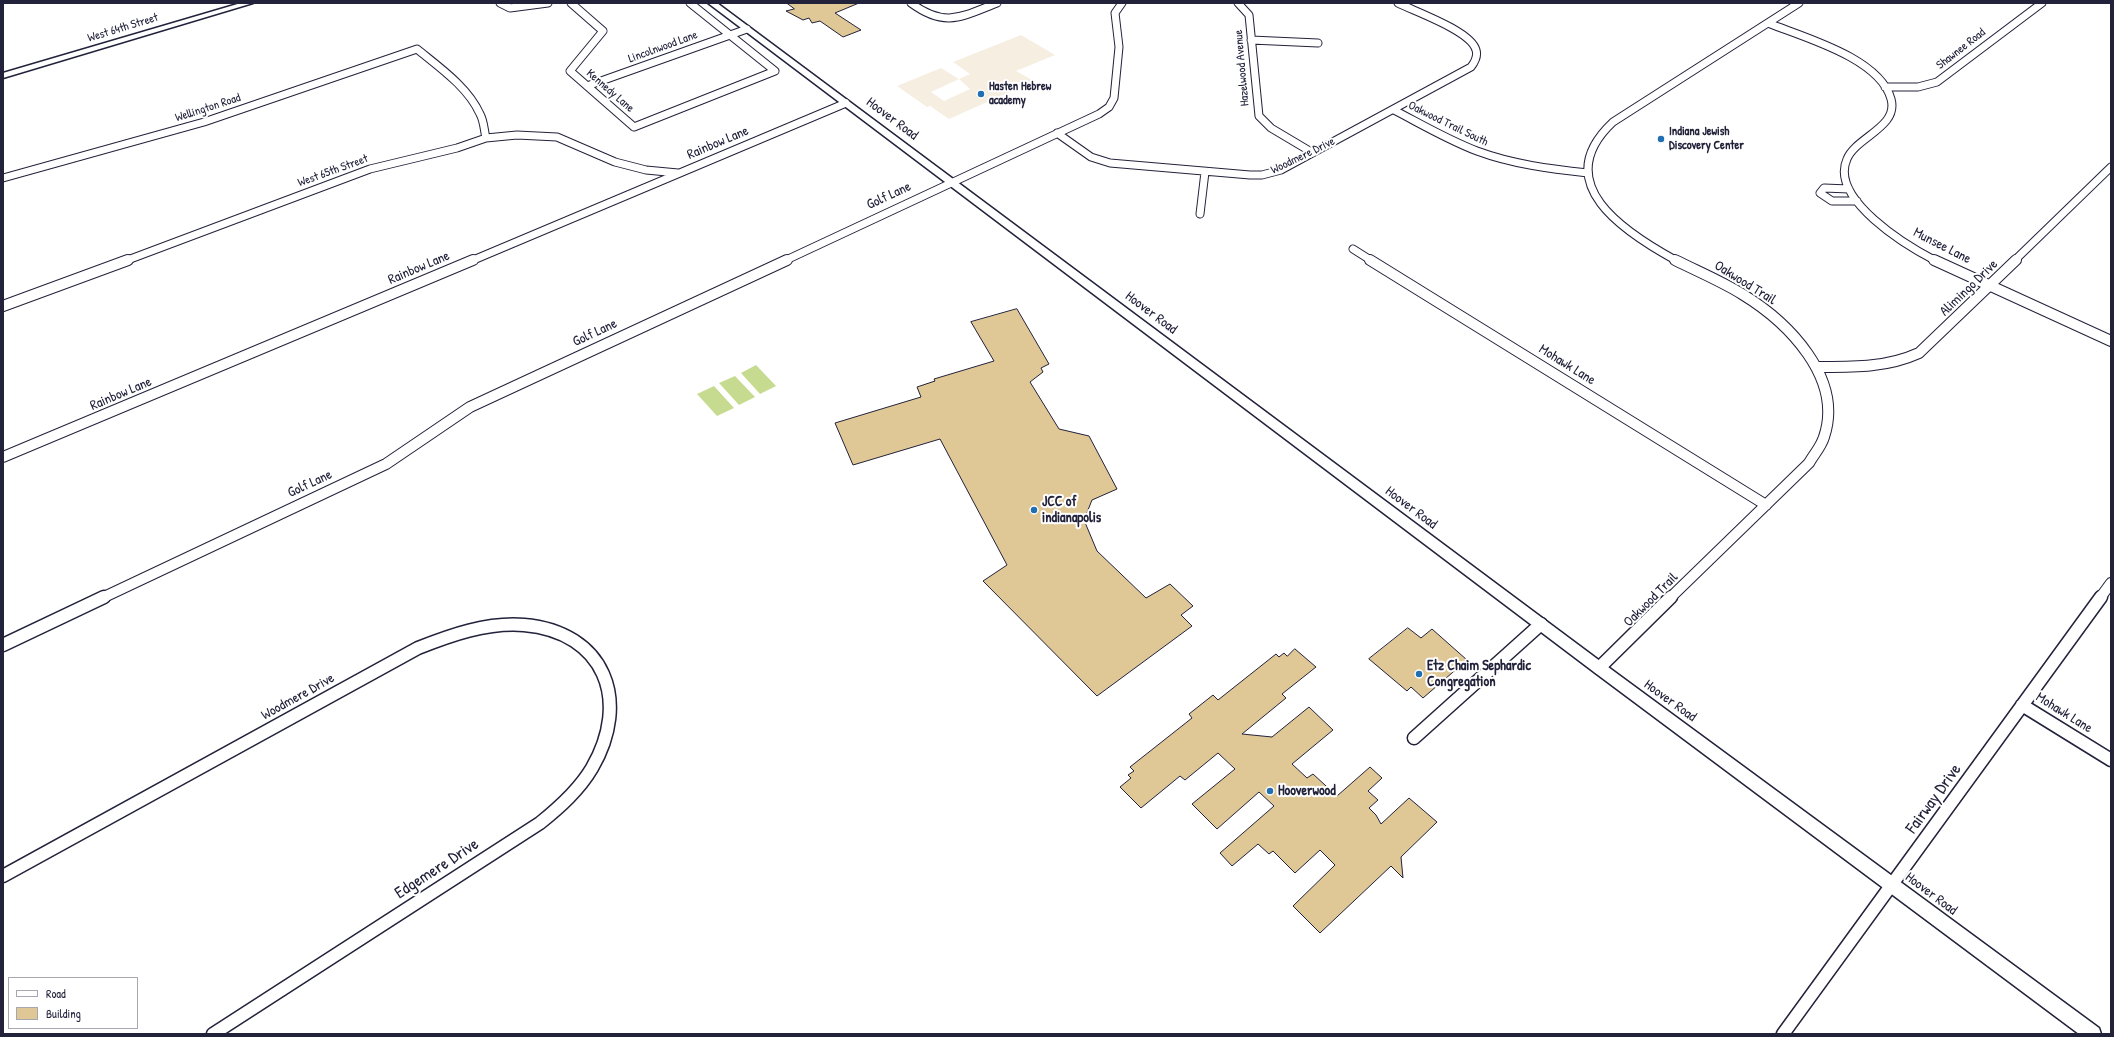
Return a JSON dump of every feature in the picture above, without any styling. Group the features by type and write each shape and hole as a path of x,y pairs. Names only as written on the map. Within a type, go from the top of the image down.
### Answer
{"street":[{"name":"West 64th Street","path":"3,76 249,3"},
{"path":"500,3 510,8 548,3"},
{"name":"Kennedy Lane","path":"571,3 603,31 570,71 634,127 775,71 731,35"},
{"path":"690,3 731,35"},
{"name":"Hoover Road","path":"712,3 1599,668 2093,1034"},
{"path":"911,3 931,16 946,19 958,17 997,3"},
{"name":"Golf Lane","path":"3,645 386,464 408,452 447,421 470,407 1099,114 1112,103 1119,47 1115,13 1122,3"},
{"name":"Hazelwood Avenue","path":"1238,3 1246,9 1249,15 1259,116 1270,128 1313,153"},
{"name":"Woodmere Drive","path":"1057,133 1092,157 1103,162 1120,165 1262,175 1281,170 1394,110 1468,68 1475,62 1478,55 1474,45 1468,38 1398,3"},
{"name":"Oakwood Trail","path":"1599,668 1808,463 1824,439 1828,423 1828,402 1816,367 1795,337 1757,304 1724,284 1649,244 1619,223 1599,200 1592,187 1588,173 1588,156 1596,138 1604,129 1799,3"},
{"name":"Shawnee Road","path":"1885,86 1910,88 1927,86 1937,82 2042,3"},
{"name":"Munsee Lane","path":"1768,23 1848,57 1869,70 1885,86 1892,99 1890,116 1884,123 1857,143 1849,154 1844,168 1849,189 1857,202 1876,222 1904,242 2111,341"},
{"name":"Lincolnwood Lane","path":"587,86 747,29"},
{"path":"1251,40 1318,43"},
{"name":"Wellington Road","path":"3,178 204,122 417,49 446,73 477,106 482,117 486,138"},
{"name":"Rainbow Lane","path":"3,457 846,104"},
{"name":"Oakwood Trail South","path":"1394,110 1461,144 1487,154 1534,166 1588,173"},
{"name":"West 65th Street","path":"3,306 370,169 457,148 486,138 516,135 557,137 616,162 646,170 680,173"},
{"name":"Alimingo Drive","path":"1816,367 1880,366 1912,357 1929,345 2111,167"},
{"path":"1200,214 1205,172"},
{"path":"1849,189 1824,188 1820,194 1822,197 1834,201 1857,202"},
{"name":"Mohawk Lane","path":"1353,249 1766,505"},
{"name":"Fairway Drive","path":"1783,1034 1893,885 2111,583"},
{"path":"1414,738 1541,624"},
{"name":"Woodmere Drive","path":"3,876 418,648 450,635 469,629 501,625 531,626 558,632 572,639 592,655 606,682"},
{"name":"Edgemere Drive","path":"213,1034 540,823 558,809 574,792 598,756 609,721 609,698 606,682"},
{"name":"Mohawk Lane","path":"2022,705 2111,760"}],"shaded area":[{"path":"1021,35 1055,55 1016,71 1034,81 949,119 930,106 932,105 927,107 897,86 941,68 959,79 970,74 953,62","holes":["959,79 970,89 944,101 931,92"]}],"green space":[{"path":"756,365 776,386 760,394 741,373"},
{"path":"735,376 755,397 739,405 719,383"},
{"path":"714,386 734,408 717,416 697,394"}],"building":[{"path":"787,3 859,3 835,13 861,30 843,37 820,21 812,23 809,18 803,20 786,11 794,9"},
{"name":"JCC of indianapolis","path":"1017,309 1049,364 1041,368 1043,372 1030,382 1059,429 1089,436 1117,489 1092,500 1084,520 1097,551 1146,598 1170,584 1193,606 1181,615 1192,626 1097,696 983,581 1007,565 940,439 853,465 835,423 921,397 917,387 935,381 934,379 994,361 971,322"},
{"name":"Etz Chaim Sephardic Congregation","path":"1408,628 1421,638 1432,629 1467,660 1423,698 1411,687 1407,691 1369,659"},
{"name":"Hooverwood","path":"1295,649 1316,667 1282,694 1286,698 1242,734 1272,737 1309,707 1333,730 1292,764 1307,778 1313,774 1337,796 1370,767 1382,778 1368,791 1378,800 1369,808 1376,815 1381,824 1409,798 1437,822 1401,857 1403,878 1391,866 1320,933 1293,906 1335,865 1320,850 1295,873 1273,851 1269,854 1258,844 1232,866 1220,853 1274,806 1259,792 1217,829 1192,804 1235,769 1218,753 1185,780 1180,776 1141,808 1120,787 1131,778 1128,775 1134,771 1130,767 1192,718 1189,714 1213,695 1218,700 1276,654 1279,657 1284,653 1287,656"}],"place":[{"name":"Hasten Hebrew academy","path":"981,94"},
{"name":"Indiana Jewish Discovery Center","path":"1661,139"},
{"name":"JCC of indianapolis","path":"1034,510"},
{"name":"Etz Chaim Sephardic Congregation","path":"1419,674"},
{"name":"Hooverwood","path":"1270,791"}]}
